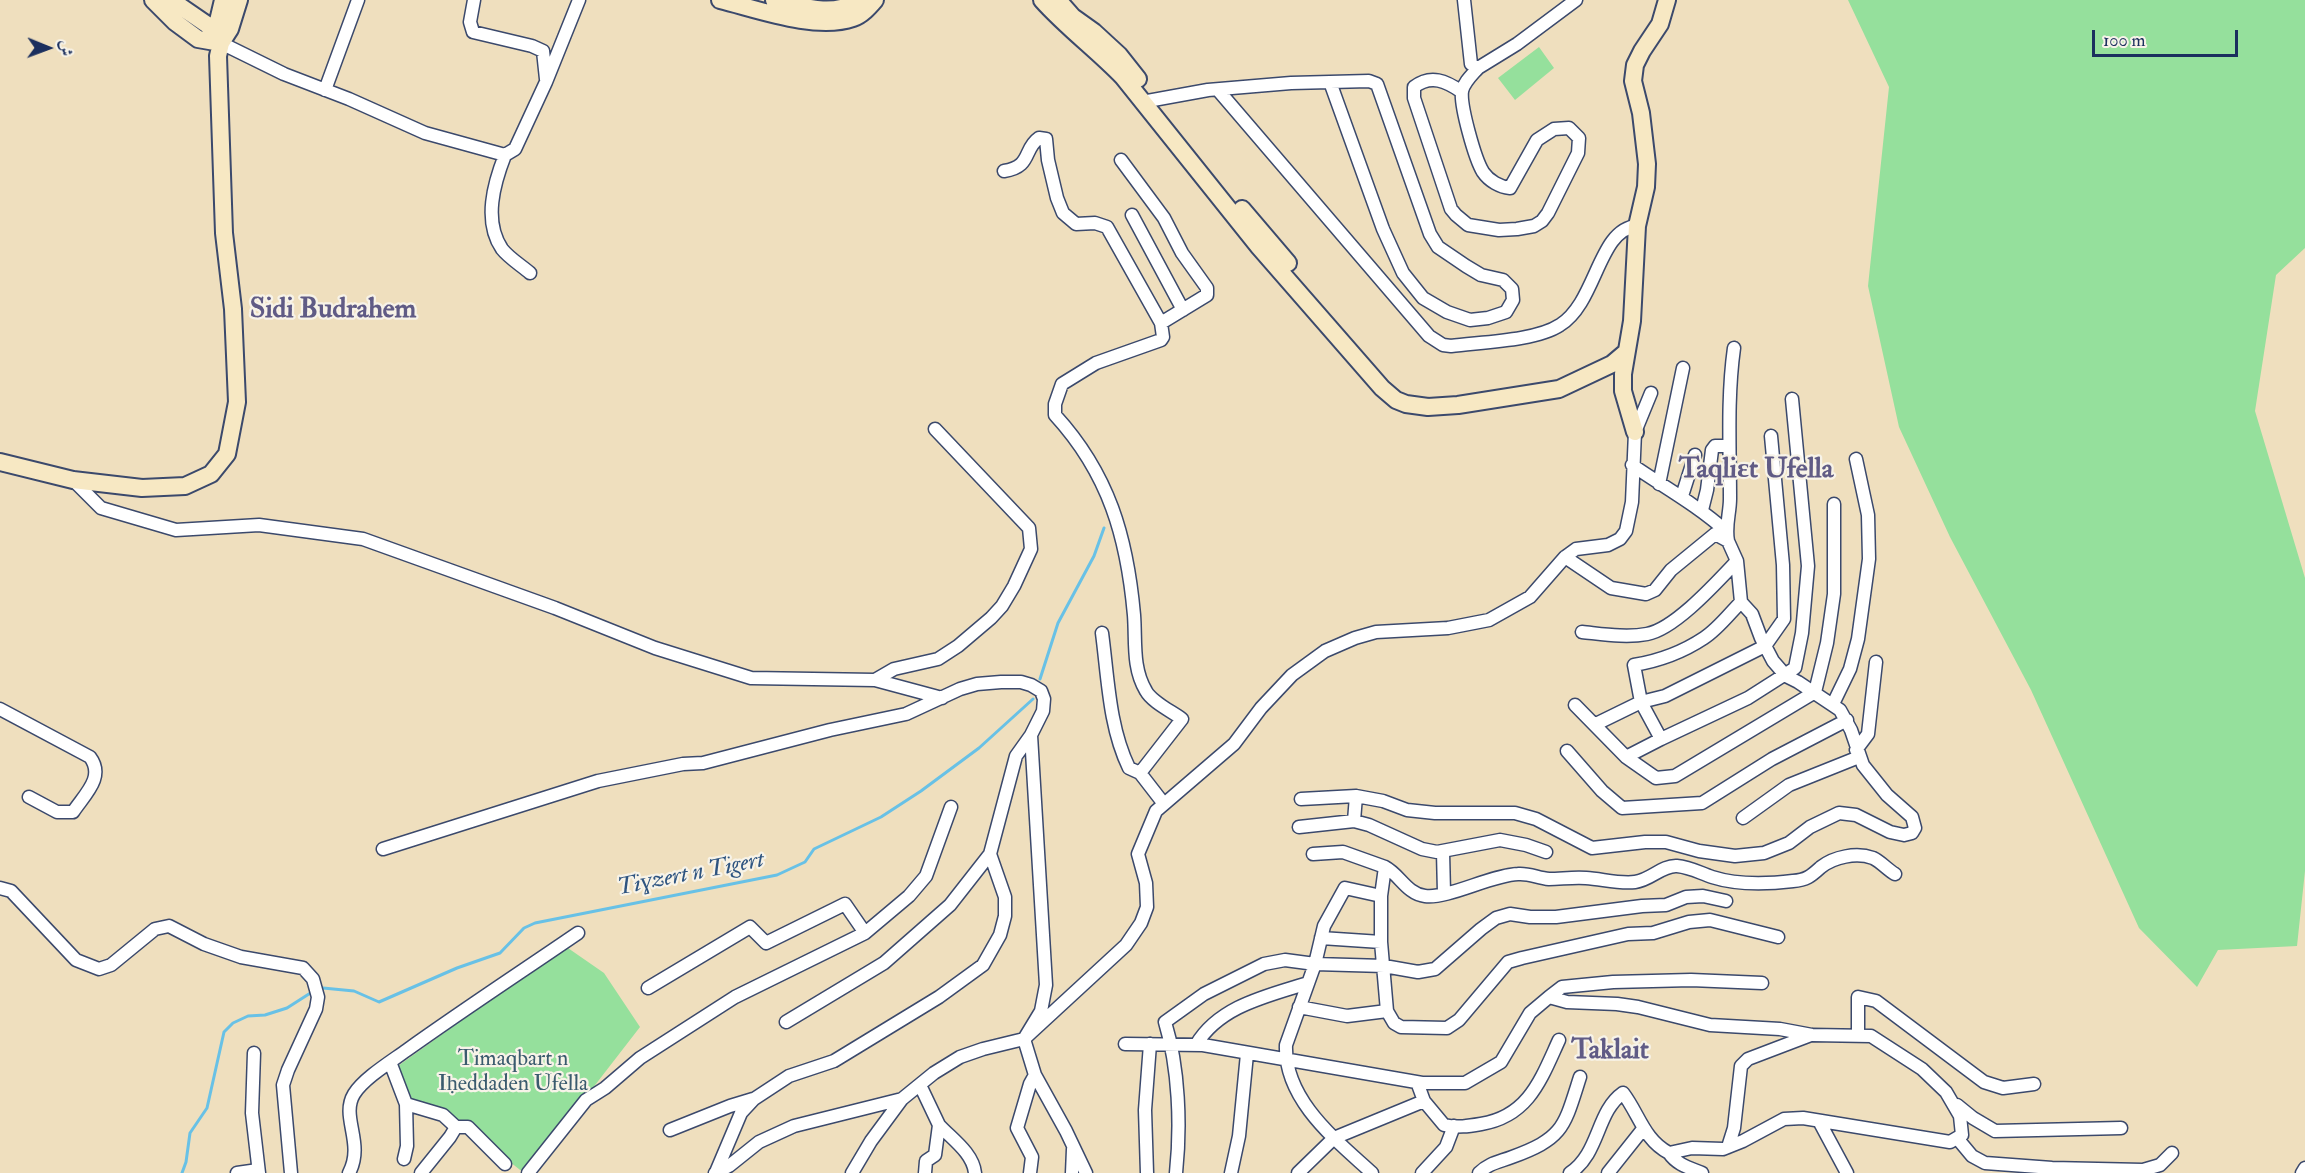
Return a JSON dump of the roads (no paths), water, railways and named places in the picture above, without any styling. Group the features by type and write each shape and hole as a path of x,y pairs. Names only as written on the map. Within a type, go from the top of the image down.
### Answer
{"street":[{"path":"153,0 175,22 198,39 221,44 284,74 425,133 505,155"},
{"path":"171,0 208,26 221,44"},
{"path":"221,44 218,21 223,0"},
{"path":"0,462 73,480 142,488 185,486 211,474 227,454 237,402 233,309 224,233 218,56 239,0"},
{"path":"325,90 357,0"},
{"path":"474,0 470,22 473,32 532,46 543,51 546,82"},
{"path":"530,273 502,249 492,227 494,183 505,155 515,149 546,82 579,0"},
{"path":"720,0 787,16 834,21 849,7"},
{"path":"774,0 814,8 849,7"},
{"path":"849,7 855,17 875,0"},
{"path":"1042,0 1056,16 1099,52 1148,100"},
{"path":"1058,0 1073,17 1094,32 1119,55 1148,100 1259,247 1382,388 1396,400 1418,407 1440,407 1559,389 1612,364 1625,353"},
{"path":"1464,0 1471,64 1478,68"},
{"path":"1462,92 1452,85 1436,80 1422,81 1414,87 1414,98 1451,209 1468,225 1499,230 1534,226 1548,213 1578,153 1579,138 1569,128 1554,129 1537,140 1510,188 1500,187 1483,172 1465,120 1462,92 1467,80 1478,68 1517,44 1576,0"},
{"path":"1635,432 1623,391 1625,353 1632,321 1637,226 1646,187 1647,164 1641,113 1633,81 1635,65 1660,24 1667,0"},
{"path":"1148,100 1291,83 1330,82 1369,81 1377,84 1430,234 1438,247 1466,266 1481,275 1503,280 1512,289 1513,300 1506,312 1488,318 1470,320 1447,312 1423,298 1403,273 1383,229 1330,82"},
{"path":"1218,90 1429,336 1443,345 1451,346 1533,335 1561,325 1582,303 1612,240 1621,231 1637,226"},
{"path":"1004,171 1019,166 1027,159 1035,141 1039,138 1046,139 1052,182 1063,213 1076,224 1095,223 1107,227 1161,322 1163,332 1161,340 1096,363 1062,384 1055,404 1055,416 1071,433 1085,454 1110,499 1127,554 1134,616 1136,668 1147,693 1182,719 1140,773"},
{"path":"1121,160 1164,218 1182,253 1207,288 1207,295 1161,322"},
{"path":"1132,214 1183,310"},
{"path":"1565,557 1611,588 1646,594 1655,590 1671,570 1723,535 1730,508 1729,384 1734,348"},
{"path":"1659,484 1683,368"},
{"path":"852,1173 871,1141 902,1099 934,1073 960,1057 1024,1039 1126,945 1141,923 1147,907 1146,883 1138,854 1156,811 1234,744 1261,708 1292,675 1326,651 1355,638 1376,632 1448,628 1490,621 1530,597 1565,557 1576,549 1608,545 1620,539 1626,531 1632,502 1635,432 1652,393"},
{"path":"1626,757 1748,698 1786,676 1795,668 1802,633 1808,566 1792,399"},
{"path":"875,680 894,669 938,659 966,639 1002,606 1031,549 1029,528 935,429"},
{"path":"1596,724 1641,702 1665,696 1765,646 1784,619 1783,565 1771,436"},
{"path":"1702,510 1712,450 1715,446 1729,446"},
{"path":"1682,496 1695,455"},
{"path":"1833,704 1850,669 1858,639 1869,559 1868,514 1856,459"},
{"path":"1301,799 1356,796 1383,801 1407,810 1515,813 1536,819 1592,848 1666,842 1699,851 1735,856 1764,853 1789,843 1810,827 1839,813 1856,815 1890,832 1904,835 1912,833 1915,828 1912,817 1887,795 1869,774 1857,753 1847,720 1833,704 1786,676 1765,646 1752,614 1741,602 1737,561 1723,535 1702,510 1632,465"},
{"path":"73,480 101,508 176,530 259,525 363,539 555,608 655,648 751,678 875,680 942,698"},
{"path":"1575,705 1626,757 1656,778 1675,776 1815,692 1827,644 1834,594 1834,504"},
{"path":"1582,632 1648,634 1669,623 1697,601 1737,561"},
{"path":"1661,739 1641,702 1634,665 1679,652 1706,637 1741,602"},
{"path":"1102,633 1120,750 1129,768 1140,773 1164,804"},
{"path":"1743,818 1789,785 1857,753 1868,734 1876,662"},
{"path":"383,849 598,781 683,764 703,763 830,730 906,714 960,688 1000,682 1031,685 1041,691 1044,699 1043,711 1031,735 1016,756 990,854 950,905 884,963 786,1022"},
{"path":"0,709 90,757 97,766 97,776 73,812 57,812 28,797"},
{"path":"1568,751 1602,791 1623,808 1702,803 1772,759 1847,720"},
{"path":"1031,735 1046,985 1041,1011 1024,1039 1035,1074 1086,1173"},
{"path":"1354,821 1356,796"},
{"path":"528,1173 586,1100 605,1088 640,1058 735,997 865,933 909,896 926,876 951,807"},
{"path":"1299,827 1354,821 1369,825 1422,849 1443,852 1500,840 1546,852"},
{"path":"1313,854 1343,852 1385,867 1412,891 1425,896 1515,874 1548,879 1584,878 1634,882 1643,880 1668,867 1676,866 1692,868 1712,877 1734,881 1766,883 1794,881 1813,876 1835,859 1852,855 1873,858 1894,874"},
{"path":"1443,852 1444,893"},
{"path":"715,1173 741,1113 754,1099 789,1076 834,1061 939,997 983,965 1000,935 1005,916 1005,897 990,854"},
{"path":"1385,867 1381,896 1381,942 1387,1011 1394,1023 1401,1027 1447,1028 1459,1020 1508,962 1628,934 1653,933 1689,922 1710,920 1778,937"},
{"path":"0,888 11,891 76,960 99,969 111,965 149,934 162,927 177,929 192,939 241,957 303,968 313,979 318,997 316,1009 283,1085 291,1173"},
{"path":"1372,1173 1312,1114 1299,1094 1286,1059 1286,1045 1315,964 1324,926 1345,888 1381,896"},
{"path":"1176,1173 1176,1088 1172,1045 1165,1022 1204,994 1264,964 1285,960 1315,964 1384,966 1418,972 1435,969 1496,918 1510,914 1556,917 1666,905 1686,897 1703,896 1726,901"},
{"path":"648,988 750,927 766,943 845,904 865,933"},
{"path":"349,1173 356,1150 349,1111 356,1091 390,1062 578,933"},
{"path":"1321,938 1381,942"},
{"path":"1125,1044 1196,1045 1417,1082 1465,1083 1502,1062 1530,1013 1562,987 1613,981 1691,980 1762,983"},
{"path":"1196,1045 1205,1030 1244,1004 1308,983"},
{"path":"1549,997 1567,1002 1638,1007 1710,1025 1780,1029 1812,1035 1871,1036 1922,1069 1946,1092 1960,1116 1962,1135 1950,1142 1803,1118 1784,1119 1723,1149 1678,1150 1669,1153"},
{"path":"1858,1035 1858,997 1876,1001 1984,1082 2003,1088 2034,1084"},
{"path":"1299,1006 1347,1016 1387,1011"},
{"path":"1728,1147 1734,1128 1741,1066 1748,1059 1812,1035"},
{"path":"1417,1082 1424,1101 1444,1125 1467,1127 1493,1122 1517,1110 1539,1083 1560,1040"},
{"path":"1148,1173 1145,1110 1150,1044"},
{"path":"237,1173 258,1171 252,1113 254,1053"},
{"path":"1231,1173 1239,1136 1247,1054"},
{"path":"390,1062 406,1104 407,1146 404,1159"},
{"path":"1030,1173 1032,1157 1017,1128 1035,1074"},
{"path":"1479,1173 1488,1165 1535,1149 1551,1139 1563,1125 1580,1077"},
{"path":"920,1085 939,1125 966,1152 974,1166 975,1173"},
{"path":"1570,1173 1576,1169 1594,1145 1603,1119 1611,1105 1622,1094 1625,1094 1643,1129 1658,1148 1669,1153 1673,1159 1685,1166 1702,1173"},
{"path":"670,1130 754,1099"},
{"path":"715,1173 729,1166 759,1142 794,1126 902,1099"},
{"path":"1952,1100 1973,1118 1995,1131 2121,1128"},
{"path":"1298,1173 1334,1138 1424,1101"},
{"path":"406,1104 443,1115 456,1127 468,1127 505,1164"},
{"path":"1819,1121 1847,1173"},
{"path":"925,1173 926,1161 935,1155 939,1125"},
{"path":"1422,1173 1446,1147 1454,1126"},
{"path":"421,1173 456,1127"},
{"path":"1608,1173 1643,1129"},
{"path":"1957,1138 1972,1156 1985,1162 2052,1168 2143,1170 2160,1165 2172,1153"},
{"path":"1072,1173 1073,1145"},
{"path":"2302,1173 2305,1168"}],"waterway":[{"name":"Tiɣzert n Tigert","path":"1040,679 1058,623 1094,556 1104,528"},
{"name":"Tiɣzert n Tigert","path":"323,988 354,991 379,1002 457,968 500,953 524,928 535,923 777,875 805,862 814,849 881,817 921,791 979,748 1033,699"},
{"name":"Tiɣzert n Tigert","path":"182,1173 190,1133 207,1108 224,1032 233,1023 248,1016 265,1015 287,1008 312,992"}],"district":[{"name":"Sidi Budrahem","path":"333,311"},
{"name":"Taqliɛt Ufella","path":"1756,471"},
{"name":"Taklait","path":"1610,1052"}],"park label":[{"name":"Timaqbart n Iḥeddaden Ufella","path":"513,1072"}]}
